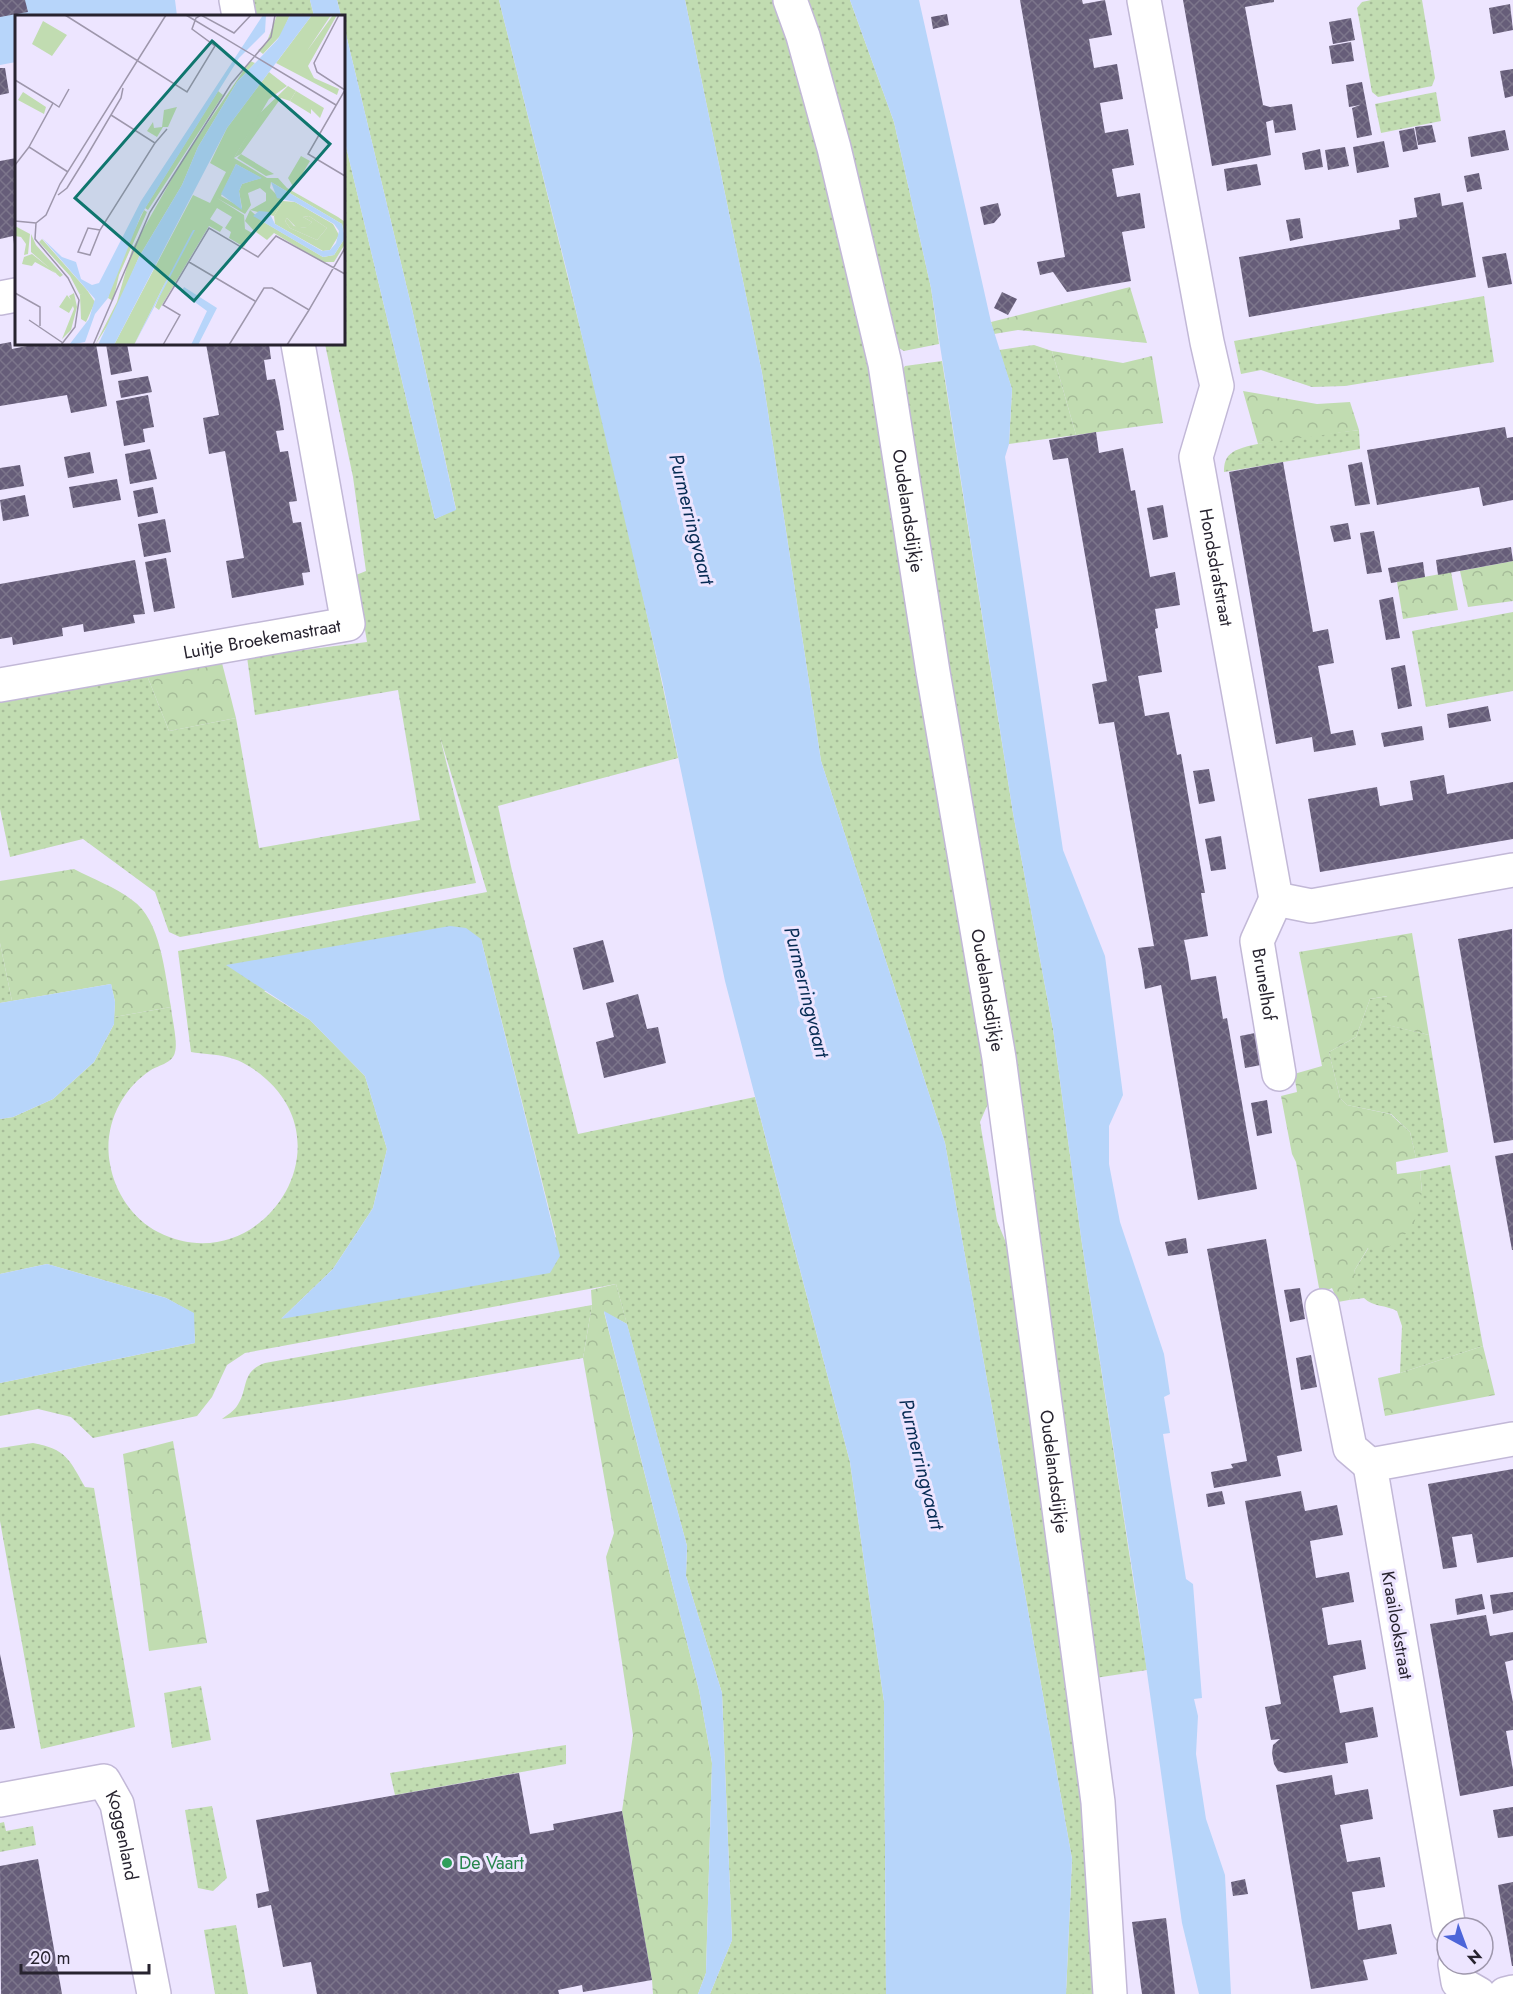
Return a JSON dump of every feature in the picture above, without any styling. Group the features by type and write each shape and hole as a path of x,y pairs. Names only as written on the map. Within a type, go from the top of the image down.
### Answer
{"street":[{"path":"236,0 239,15"},
{"name":"Oudelandsdijkje","path":"790,0 803,36 834,148 885,363 933,672 999,1058 1098,1802 1110,1994"},
{"name":"Hondsdrafstraat","path":"1144,0 1217,386 1196,457 1276,899"},
{"path":"0,298 15,295"},
{"name":"Luitje Broekemastraat","path":"0,685 348,624 298,345"},
{"path":"1276,899 1311,906 1513,870"},
{"name":"Brunelhof","path":"1276,899 1257,941 1278,1074"},
{"path":"1322,1306 1350,1448 1370,1465 1513,1439"},
{"name":"Kraailookstraat","path":"1370,1465 1447,1916"},
{"name":"Koggenland","path":"0,1800 104,1781 117,1804 154,1994"},
{"path":"1457,1976 1458,1982 1479,1994"},
{"path":"1505,1994 1513,1992"}],"green space":[{"path":"250,0 310,0 314,15 253,15"},
{"path":"337,0 499,0 615,473 678,758 498,806 512,871 578,1134 755,1097 850,1462 884,1702 886,1994 710,1994 732,1940 722,1693 686,1576 687,1546 616,1284 245,1353 227,1365 212,1397 197,1416 93,1438 71,1417 38,1409 0,1416 0,1383 195,1343 193,1313 166,1298 47,1264 0,1274 0,1119 13,1117 53,1099 94,1062 114,1024 114,1017 171,1007 176,1042 174,1056 140,1078 116,1111 108,1150 112,1175 126,1204 149,1227 158,1232 194,1243 228,1239 257,1225 280,1202 294,1173 298,1141 289,1109 262,1075 232,1058 191,1052 178,951 487,892 440,737 476,883 180,937 169,932 155,892 83,839 10,857 0,809 0,696 146,673 169,731 236,718 259,848 420,820 398,690 255,715 247,657 367,642 356,575 366,571 353,477 325,345 345,345 345,142 435,519 456,509 412,309 345,30 345,15 341,15","holes":["481,939 556,1237 282,1318 333,1269 373,1208 387,1149 365,1076 310,1020 264,991"]},
{"path":"685,0 781,0 859,311 993,1092 980,1122 997,1221 1012,1257 1091,1825 1102,1994 1066,1994 1072,1859 945,1143 821,761 762,373"},
{"path":"802,0 850,0 894,122 931,288 939,344 904,351 892,344"},
{"path":"1422,0 1435,78 1432,86 1378,97 1372,92 1357,8 1362,2"},
{"path":"1436,92 1441,121 1381,133 1375,104"},
{"path":"1130,287 1147,343 1018,330 994,334 991,322"},
{"path":"1484,296 1494,362 1345,386 1312,387 1261,370 1241,374 1234,341"},
{"path":"1034,345 1052,351 1076,435 1009,444 1012,389 999,350"},
{"path":"1052,351 1123,363 1152,356 1163,423 1076,435"},
{"path":"942,361 1013,813 1053,1029 1082,1244 1147,1670 1089,1679 898,377 905,366"},
{"path":"1243,391 1317,404 1350,402 1359,430 1258,444"},
{"path":"1359,430 1360,449 1224,472 1228,456 1241,448 1273,441"},
{"path":"1513,561 1513,601 1468,607 1460,571"},
{"path":"1451,572 1458,610 1403,619 1397,582"},
{"path":"1513,612 1513,691 1426,707 1412,631"},
{"path":"222,663 236,718 169,731 146,673"},
{"path":"74,869 118,891 142,909 156,934 171,1007 114,1017 115,1002 111,984 12,1001 0,943 0,881"},
{"path":"1412,933 1429,1035 1387,1025 1387,996 1370,999 1356,1037 1329,1052 1340,1098 1347,1105 1390,1114 1410,1132 1416,1158 1396,1162 1397,1174 1420,1171 1422,1192 1413,1228 1385,1250 1368,1248 1354,1271 1359,1280 1349,1300 1338,1302 1332,1288 1320,1293 1296,1162 1292,1154 1281,1096 1297,1092 1294,1074 1322,1066 1299,952"},
{"path":"0,943 12,1001 0,1003"},
{"path":"1388,996 1388,1025 1429,1035 1448,1152 1416,1158 1410,1132 1391,1114 1347,1105 1340,1098 1329,1052 1356,1037 1370,999"},
{"path":"1450,1165 1483,1346 1400,1373 1402,1326 1397,1311 1371,1303 1364,1298 1349,1300 1358,1280 1354,1271 1369,1247 1422,1192 1420,1171"},
{"path":"616,1284 627,1324 604,1312 699,1690 712,1763 706,1973 698,1994 653,1994 622,1811 633,1735 606,1557 614,1533 583,1358 592,1305 591,1290"},
{"path":"592,1305 583,1358 222,1419 241,1400 248,1376 265,1363"},
{"path":"1483,1346 1495,1395 1385,1416 1378,1378"},
{"path":"173,1441 207,1643 149,1651 123,1454"},
{"path":"33,1443 60,1452 70,1462 85,1487 94,1488 135,1727 41,1749 0,1521 0,1448"},
{"path":"201,1686 211,1740 172,1748 164,1693"},
{"path":"566,1745 566,1764 395,1795 390,1773"},
{"path":"212,1806 227,1878 213,1891 198,1888 185,1810"},
{"path":"4,1822 6,1831 33,1826 36,1845 0,1852 0,1823"},
{"path":"236,1925 248,1994 215,1994 204,1930"}],"water":[{"path":"22,0 175,0 177,15 15,15 15,62 0,65 0,3"},
{"path":"310,0 337,0 341,15 314,15"},
{"name":"Purmerringvaart","path":"499,0 685,0 762,373 821,761 945,1143 1072,1859 1066,1994 886,1994 884,1702 850,1462 725,981 662,680 567,272"},
{"path":"850,0 919,0 991,322 1012,389 1009,444 1005,457 1063,850 1105,956 1123,1095 1109,1126 1109,1164 1120,1222 1164,1354 1170,1394 1164,1397 1170,1433 1163,1434 1186,1579 1193,1584 1202,1698 1194,1699 1198,1716 1196,1754 1206,1819 1225,1875 1231,1994 1199,1994 1182,1923 1137,1601 1082,1244 1053,1029 1013,813 931,288 894,122"},
{"path":"345,30 412,309 456,510 435,519 345,142"},
{"path":"450,926 466,928 481,939 560,1256 550,1273 281,1319 333,1269 373,1208 387,1149 365,1076 310,1020 226,965"},
{"path":"111,984 115,1002 114,1024 94,1062 53,1099 13,1117 0,1119 0,1003"},
{"path":"47,1264 166,1298 194,1313 195,1343 0,1383 0,1274"},
{"path":"604,1311 627,1324 687,1546 686,1576 722,1693 732,1940 710,1994 698,1994 706,1973 712,1763 699,1690"}],"building":[{"path":"0,0 25,0 28,12 0,17"},
{"path":"1020,0 1082,0 1083,4 1105,0 1112,35 1089,39 1094,68 1117,64 1123,99 1100,103 1105,133 1128,129 1134,165 1112,169 1117,197 1140,193 1145,228 1122,232 1131,281 1067,292 1053,272 1040,275 1037,262 1065,257"},
{"path":"1183,0 1274,0 1274,2 1245,7 1263,105 1270,107 1292,104 1296,130 1275,133 1273,120 1266,122 1271,155 1212,166"},
{"path":"1510,4 1513,30 1493,34 1489,8"},
{"path":"947,14 949,25 933,29 931,17"},
{"path":"1351,18 1355,40 1333,44 1329,22"},
{"path":"1351,42 1354,61 1332,64 1329,46"},
{"path":"0,68 5,68 9,93 0,95"},
{"path":"1513,69 1513,96 1505,98 1500,71"},
{"path":"1362,82 1372,135 1357,138 1352,108 1360,105 1349,107 1346,85"},
{"path":"1432,125 1436,142 1418,145 1415,127"},
{"path":"1414,128 1418,149 1403,152 1399,131"},
{"path":"1505,130 1509,150 1471,157 1468,137"},
{"path":"1384,141 1389,167 1357,173 1353,147"},
{"path":"1345,147 1349,166 1328,170 1325,150"},
{"path":"1320,149 1323,167 1305,170 1302,153"},
{"path":"15,158 15,244 13,236 0,239 0,161"},
{"path":"1257,164 1261,185 1227,191 1224,169"},
{"path":"1479,173 1482,189 1467,192 1464,176"},
{"path":"1440,193 1442,206 1463,202 1476,277 1249,317 1239,257 1400,229 1399,220 1417,217 1414,198"},
{"path":"998,203 1001,215 994,223 984,225 980,207"},
{"path":"1300,218 1303,238 1290,241 1286,220"},
{"path":"1506,253 1512,284 1488,288 1482,257"},
{"path":"1002,292 1017,299 1008,315 994,308"},
{"path":"11,342 12,349 32,345 96,345 107,406 71,413 67,395 0,406 0,344"},
{"path":"106,345 127,345 132,371 111,375"},
{"path":"206,345 269,345 271,359 264,360 267,380 275,379 284,430 276,431 280,452 288,451 297,501 289,502 293,523 301,522 310,572 302,573 304,585 232,598 226,561 244,558 225,451 209,454 203,418 219,415"},
{"path":"148,376 152,392 121,398 118,381"},
{"path":"148,395 154,427 143,429 145,442 124,446 116,401"},
{"path":"1505,427 1507,438 1513,437 1513,500 1483,506 1479,487 1377,505 1367,450"},
{"path":"1096,432 1099,453 1123,448 1131,491 1135,490 1150,577 1175,572 1180,605 1155,609 1158,628 1155,629 1162,672 1138,676 1145,716 1169,712 1177,755 1181,754 1205,893 1201,893 1208,936 1184,940 1191,980 1216,976 1223,1019 1227,1018 1257,1189 1198,1200 1161,985 1145,989 1138,948 1154,946 1114,722 1099,724 1092,684 1107,681 1068,458 1053,460 1049,440"},
{"path":"150,449 157,479 130,484 125,454"},
{"path":"90,452 94,473 68,478 64,457"},
{"path":"1283,462 1313,632 1328,629 1334,663 1318,666 1331,734 1353,730 1356,745 1314,752 1312,737 1276,744 1229,472"},
{"path":"1362,462 1370,504 1355,506 1348,465"},
{"path":"20,465 24,486 0,490 0,468"},
{"path":"117,479 121,500 73,508 69,487"},
{"path":"153,487 158,513 138,517 133,491"},
{"path":"25,495 29,516 3,521 0,500"},
{"path":"1163,505 1168,537 1153,540 1147,508"},
{"path":"165,519 171,552 144,557 138,524"},
{"path":"1348,523 1351,539 1334,542 1330,526"},
{"path":"1374,531 1382,572 1367,574 1360,533"},
{"path":"1511,547 1513,561 1438,575 1436,560"},
{"path":"166,558 175,608 154,612 145,562"},
{"path":"135,560 145,614 133,615 135,623 84,632 83,624 62,628 63,636 13,645 12,637 0,639 0,584"},
{"path":"1423,562 1425,577 1391,583 1388,568"},
{"path":"1393,597 1400,638 1386,640 1379,600"},
{"path":"1405,665 1412,706 1398,709 1391,668"},
{"path":"1488,706 1491,721 1449,728 1447,714"},
{"path":"1422,726 1424,740 1384,747 1381,733"},
{"path":"1209,769 1215,801 1199,804 1193,771"},
{"path":"1444,775 1447,794 1513,782 1513,839 1320,872 1308,799 1377,787 1380,806 1413,800 1410,781"},
{"path":"1221,836 1226,869 1211,871 1205,839"},
{"path":"1512,929 1513,1140 1494,1143 1458,939"},
{"path":"603,940 614,982 583,990 573,948"},
{"path":"638,994 647,1029 658,1027 666,1063 604,1078 596,1042 614,1037 606,1003"},
{"path":"1255,1033 1261,1065 1245,1068 1240,1036"},
{"path":"1267,1100 1272,1133 1257,1136 1251,1103"},
{"path":"1513,1153 1513,1250 1512,1250 1495,1156"},
{"path":"1186,1238 1188,1253 1168,1256 1165,1242"},
{"path":"1266,1239 1302,1451 1277,1456 1281,1476 1214,1488 1211,1472 1233,1468 1231,1464 1247,1461 1207,1249"},
{"path":"1300,1288 1305,1319 1290,1322 1284,1290"},
{"path":"1311,1355 1317,1387 1301,1390 1296,1358"},
{"path":"1513,1469 1513,1557 1477,1563 1472,1534 1452,1537 1457,1567 1443,1569 1428,1484"},
{"path":"1222,1491 1225,1504 1208,1507 1206,1494"},
{"path":"1301,1491 1305,1511 1337,1505 1343,1535 1310,1541 1316,1578 1349,1572 1354,1602 1322,1608 1328,1645 1361,1640 1366,1669 1333,1676 1340,1713 1373,1707 1378,1737 1345,1743 1348,1763 1285,1773 1278,1771 1274,1764 1273,1745 1280,1739 1271,1740 1265,1707 1281,1704 1245,1501"},
{"path":"1513,1592 1513,1610 1493,1614 1490,1595"},
{"path":"1482,1594 1485,1609 1457,1615 1455,1599"},
{"path":"1486,1615 1490,1636 1513,1632 1513,1660 1505,1662 1513,1702 1513,1730 1506,1731 1513,1770 1513,1786 1460,1796 1430,1624"},
{"path":"0,1654 15,1728 0,1730"},
{"name":"De Vaart","path":"519,1773 530,1834 554,1830 553,1824 622,1811 652,1980 583,1992 582,1985 558,1990 559,1994 317,1994 311,1962 283,1967 271,1905 258,1908 256,1894 269,1891 256,1820"},
{"path":"1332,1775 1335,1795 1368,1789 1373,1819 1340,1825 1347,1862 1380,1857 1385,1887 1352,1892 1358,1930 1391,1924 1397,1954 1363,1960 1368,1980 1311,1989 1276,1785"},
{"path":"1513,1807 1513,1836 1498,1838 1493,1810"},
{"path":"38,1859 62,1994 1,1994 0,1866"},
{"path":"1245,1879 1248,1894 1233,1896 1231,1882"},
{"path":"1513,1882 1513,1966 1512,1966 1498,1885"},
{"path":"1166,1918 1175,1994 1142,1994 1132,1922"}],"place":[{"name":"De Vaart","path":"447,1863"}]}
